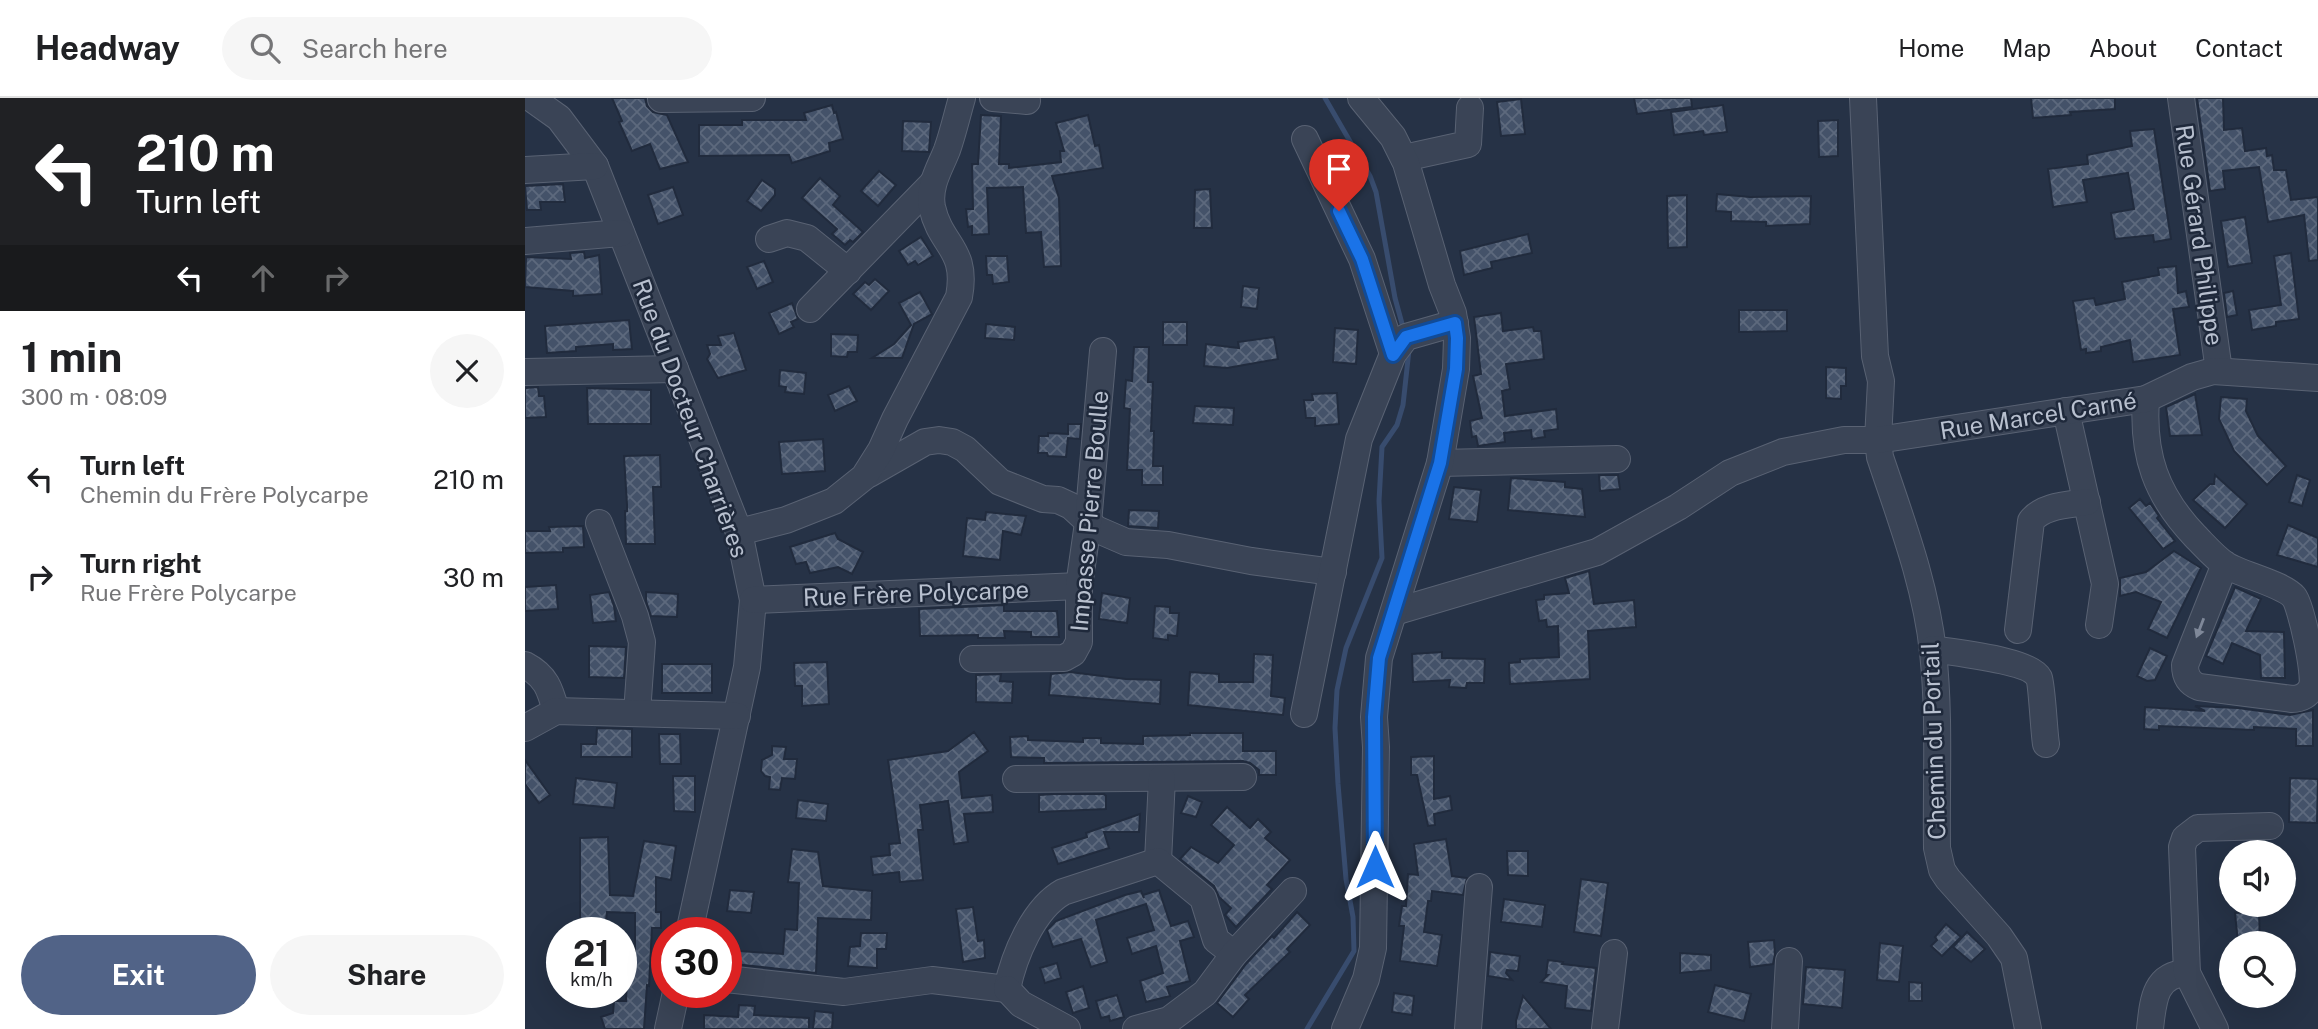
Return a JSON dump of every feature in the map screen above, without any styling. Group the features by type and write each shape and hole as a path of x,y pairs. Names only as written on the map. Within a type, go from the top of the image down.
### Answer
{"street":[{"name":"Rue du Docteur Charrières","path":"531,98 559,118 595,166 739,532 753,600 747,667 693,917"},
{"path":"661,99 752,98"},
{"path":"864,477 881,450 958,297 962,280 961,266 939,227 931,205 932,184 947,149 962,98"},
{"path":"993,98 1027,101"},
{"path":"1345,1029 1366,979 1373,948 1374,702 1378,688 1379,658 1440,463 1456,369 1457,338 1453,313 1403,158 1393,137 1361,98"},
{"name":"Chemin du Portail","path":"1863,98 1875,356 1881,381 1878,440 1880,457 1918,575 1933,649 1937,706 1939,859 1948,879 1991,926 2014,958 2028,1029"},
{"name":"Rue Gérard Philippe","path":"2181,98 2219,372"},
{"path":"1403,158 1468,144 1470,108"},
{"path":"1305,139 1362,259 1393,355"},
{"path":"525,170 595,166"},
{"path":"810,309 932,184"},
{"path":"525,241 621,233"},
{"path":"769,239 787,233 807,238 848,271"},
{"path":"1304,713 1359,439 1393,355 1406,337 1455,323"},
{"name":"Impasse Pierre Boulle","path":"973,659 1064,658 1073,653 1079,642 1079,586 1088,523 1103,351"},
{"path":"525,372 675,369"},
{"name":"Rue Marcel Carné","path":"1394,612 1597,552 1678,507 1730,473 1783,452 1845,439 1878,440 2146,399 2192,377 2219,372 2318,378"},
{"path":"2146,399 2144,426 2153,477 2174,514 2225,564 2286,590 2297,600 2313,674 2312,687 2304,697 2292,699 2194,685 2186,676 2185,665 2225,564"},
{"path":"2066,411 2105,583 2099,625"},
{"path":"739,532 786,520 834,501 864,477 925,442 939,440 952,442 965,449 1000,482 1071,506 1104,534 1126,542 1168,545 1251,561 1333,572"},
{"path":"1440,463 1617,459"},
{"path":"2018,631 2031,521 2035,515 2049,509 2087,502"},
{"path":"599,523 635,616 642,642 637,713"},
{"name":"Rue Frère Polycarpe","path":"753,600 1079,586"},
{"path":"1933,649 2030,669 2039,678 2046,744"},
{"path":"525,666 538,671 545,679 556,711"},
{"path":"525,728 556,711 737,716"},
{"path":"1016,779 1243,777"},
{"path":"1158,861 1162,778"},
{"path":"2215,1029 2187,973 2182,847 2185,838 2198,828 2270,825"},
{"path":"1158,861 1203,898 1216,940 1234,954"},
{"path":"1007,989 1012,966 1041,909 1050,899 1063,892 1158,861"},
{"path":"1468,1029 1479,887"},
{"path":"1136,1029 1169,1020 1205,993 1234,954 1293,891"},
{"path":"1605,1029 1613,953"},
{"path":"1785,1029 1789,961"},
{"path":"2150,1029 2153,1003 2159,988 2174,973 2187,973"},
{"path":"742,981 844,992 932,980 1007,989 1021,1004 1067,1029"},
{"path":"668,1029 673,1008"}],"building":[{"path":"612,98 645,98 647,106 653,112 667,115 688,162 660,169 650,144 632,151"},
{"path":"1634,98 1691,98 1692,107 1637,114"},
{"path":"2031,98 2115,98 2115,109 2033,118"},
{"path":"2197,98 2223,98 2224,130 2242,128 2245,151 2266,148 2267,156 2272,155 2274,170 2286,170 2291,200 2318,197 2318,260 2309,261 2304,215 2268,222 2259,167 2223,171 2225,189 2210,191"},
{"path":"1521,99 1525,134 1501,136 1497,102"},
{"path":"832,105 843,139 829,143 830,151 792,163 789,155 699,156 699,125 742,125 742,120 806,120 804,113"},
{"path":"1723,105 1727,132 1704,135 1703,131 1674,135 1671,112"},
{"path":"981,115 1001,116 999,164 1009,164 1009,168 1061,162 1060,151 1064,151 1056,123 1088,115 1095,146 1099,145 1103,168 1052,176 1059,198 1061,266 1044,267 1041,232 1026,233 1023,187 987,188 989,234 972,235 966,209 973,209 972,164 978,164"},
{"path":"1838,120 1838,156 1819,157 1818,121"},
{"path":"903,121 931,122 929,152 902,151"},
{"path":"2154,129 2171,239 2154,242 2153,235 2115,239 2111,213 2134,209 2128,173 2083,180 2087,202 2053,207 2048,169 2088,164 2087,155 2132,146 2130,131"},
{"path":"879,171 896,185 878,206 861,191"},
{"path":"820,178 840,196 833,205 863,232 853,242 850,240 845,245 832,234 837,229 802,198"},
{"path":"762,180 775,189 775,195 761,211 747,201"},
{"path":"563,184 565,202 540,202 541,210 527,210 525,186"},
{"path":"673,187 683,215 658,224 648,195"},
{"path":"1210,189 1212,228 1194,228 1195,190"},
{"path":"1717,194 1750,197 1811,196 1810,224 1766,226 1766,222 1731,221 1731,212 1716,211"},
{"path":"1687,195 1687,247 1668,248 1667,196"},
{"path":"2245,217 2252,263 2228,267 2221,221"},
{"path":"1528,234 1532,253 1491,262 1492,268 1464,275 1460,251"},
{"path":"921,237 933,256 918,265 915,261 908,265 899,251"},
{"path":"584,252 585,258 599,255 602,294 573,296 573,291 525,287 526,257 571,259 570,253"},
{"path":"2291,253 2299,319 2276,322 2276,326 2252,330 2249,310 2281,305 2274,256"},
{"path":"986,256 1007,256 1009,282 993,284 992,275 987,275"},
{"path":"764,261 773,282 757,289 747,267"},
{"path":"2176,266 2178,293 2186,291 2189,307 2173,309 2180,355 2133,362 2130,340 2101,347 2101,351 2086,353 2086,349 2081,350 2073,301 2094,298 2096,305 2125,299 2122,282 2159,275 2158,268"},
{"path":"875,279 889,291 871,310 853,294 865,282 869,285"},
{"path":"1243,286 1259,288 1257,309 1241,307"},
{"path":"2233,291 2237,315 2227,317 2224,293"},
{"path":"920,292 932,314 914,324 902,358 872,358 894,344 911,325 899,303"},
{"path":"792,303 798,319 791,322 794,327 779,334 769,313"},
{"path":"1739,310 1787,310 1787,331 1739,332"},
{"path":"1501,313 1503,331 1533,327 1534,331 1541,331 1544,359 1506,364 1510,389 1502,391 1505,416 1556,409 1558,429 1544,431 1545,437 1532,439 1531,430 1504,433 1505,442 1478,446 1476,436 1472,437 1470,421 1482,418 1473,376 1481,374 1474,317"},
{"path":"629,320 632,349 613,350 613,344 547,353 545,326"},
{"path":"1163,322 1187,322 1187,345 1163,345"},
{"path":"986,324 1015,327 1014,340 985,338"},
{"path":"1335,328 1358,330 1356,364 1333,362"},
{"path":"734,333 746,370 718,378 707,359 710,354 707,345 721,345 718,336"},
{"path":"831,334 858,335 857,352 848,352 847,357 831,356"},
{"path":"1274,337 1278,359 1227,368 1204,366 1206,344 1239,348 1238,342"},
{"path":"1134,347 1149,347 1148,382 1153,382 1153,466 1163,466 1163,485 1142,485 1142,470 1127,470 1130,409 1124,408 1126,380 1132,381"},
{"path":"1826,367 1846,368 1846,386 1841,386 1841,399 1826,398"},
{"path":"780,370 806,373 804,394 785,392 786,387 779,386"},
{"path":"849,386 857,401 835,411 828,395"},
{"path":"538,387 539,396 544,396 546,417 525,418 525,388"},
{"path":"587,388 651,390 651,424 588,424"},
{"path":"1337,393 1339,424 1315,426 1315,418 1306,418 1304,400 1313,400 1312,394"},
{"path":"2195,394 2202,435 2170,436 2166,407"},
{"path":"2221,397 2247,399 2246,411 2258,436 2286,466 2267,485 2234,451 2219,419"},
{"path":"1195,406 1234,408 1233,425 1193,423"},
{"path":"1068,424 1081,424 1080,439 1068,438 1066,457 1038,453 1039,436 1048,436 1048,433 1068,434"},
{"path":"823,439 825,471 782,474 779,442"},
{"path":"660,455 661,487 653,487 655,544 626,544 624,456"},
{"path":"1599,475 1618,475 1620,489 1600,491"},
{"path":"2215,475 2247,504 2225,528 2193,500 2210,484 2214,484"},
{"path":"2297,475 2310,480 2302,506 2289,502"},
{"path":"1511,478 1565,482 1565,487 1582,489 1585,517 1508,510"},
{"path":"1454,487 1481,490 1477,522 1449,519"},
{"path":"2140,499 2146,506 2150,503 2159,516 2157,518 2175,541 2163,549 2129,508"},
{"path":"1129,510 1159,511 1158,528 1128,526"},
{"path":"986,512 1026,516 1021,535 1003,531 1000,560 963,556 967,518 985,520"},
{"path":"2288,525 2318,538 2318,567 2277,555"},
{"path":"583,526 584,547 563,548 563,552 525,553 525,531 550,531 549,527"},
{"path":"835,533 838,539 863,552 852,574 838,567 810,573 806,562 796,564 790,547"},
{"path":"2174,551 2201,568 2167,638 2148,629 2161,602 2136,592 2120,596 2120,578 2146,572"},
{"path":"1589,571 1594,604 1634,600 1636,627 1588,631 1590,679 1510,684 1509,663 1520,662 1520,659 1559,657 1558,626 1547,627 1546,620 1539,621 1536,600 1544,599 1544,595 1569,593 1565,578"},
{"path":"556,585 558,609 525,611 525,587"},
{"path":"2235,587 2261,599 2246,631 2284,632 2285,678 2261,678 2260,655 2232,643 2223,664 2206,656"},
{"path":"609,592 616,621 593,623 590,595"},
{"path":"646,592 678,594 677,617 651,616"},
{"path":"1102,593 1130,598 1127,623 1099,619"},
{"path":"1004,605 1004,611 1057,611 1059,637 1031,637 1031,632 1004,631 1005,638 978,638 978,635 920,636 919,609"},
{"path":"1155,606 1170,607 1170,613 1179,613 1177,636 1168,635 1168,640 1153,638"},
{"path":"589,646 626,647 624,678 589,677"},
{"path":"2150,648 2167,656 2155,680 2147,681 2137,676"},
{"path":"1442,652 1442,658 1485,659 1484,683 1467,683 1466,688 1449,687 1450,680 1413,682 1412,654"},
{"path":"1254,654 1273,655 1271,696 1285,698 1283,715 1188,705 1190,672 1219,674 1219,682 1253,682"},
{"path":"827,662 829,704 802,706 802,686 795,686 794,663"},
{"path":"662,664 712,664 712,693 662,693"},
{"path":"1070,672 1161,680 1160,704 1049,695 1051,674"},
{"path":"1001,674 1000,681 1013,682 1012,703 976,702 976,675"},
{"path":"2195,706 2290,715 2313,710 2313,746 2296,746 2296,729 2159,726 2159,730 2144,729 2145,707 2205,711"},
{"path":"597,728 632,729 632,757 581,757 581,744 596,744"},
{"path":"974,732 988,751 959,772 962,798 992,795 993,812 964,814 968,842 954,844 948,801 920,805 923,830 918,830 923,880 900,882 899,872 873,875 871,857 890,855 889,844 900,843 888,760 948,751"},
{"path":"1243,733 1243,751 1276,751 1276,775 1259,775 1259,770 1243,761 1044,763 1044,758 1011,757 1010,737 1028,736 1028,740 1083,742 1083,738 1101,738 1101,743 1143,744 1143,736"},
{"path":"659,734 680,734 681,764 660,764"},
{"path":"772,746 786,747 784,759 797,759 795,779 782,778 780,790 769,789 770,777 761,771 762,760 772,755"},
{"path":"1434,756 1434,799 1450,796 1452,810 1434,814 1435,825 1428,826 1417,775 1411,775 1411,757"},
{"path":"525,760 550,795 539,803 525,784"},
{"path":"673,776 695,776 695,812 674,811"},
{"path":"576,778 617,783 614,808 573,804"},
{"path":"2290,778 2318,779 2317,823 2289,822"},
{"path":"1104,794 1106,809 1039,812 1039,795"},
{"path":"1188,796 1202,802 1196,817 1181,813"},
{"path":"798,800 828,804 826,821 796,818"},
{"path":"1227,807 1250,828 1258,819 1271,832 1265,838 1290,860 1267,885 1272,889 1236,927 1225,915 1231,908 1219,897 1214,886 1180,859 1191,847 1218,863 1234,845 1211,825"},
{"path":"1140,814 1139,832 1104,832 1109,848 1058,864 1052,848 1087,837 1086,833"},
{"path":"608,837 610,895 633,896 644,841 676,846 671,880 656,877 656,912 661,912 661,917 651,917 649,986 647,985 644,1029 605,1029 601,1017 613,1013 613,1008 637,1008 637,917 635,913 607,912 606,917 580,917 580,838"},
{"path":"1446,839 1452,876 1467,878 1463,895 1432,891 1431,901 1428,901 1424,932 1442,935 1437,966 1400,961 1404,926 1399,926 1402,906 1406,906 1408,874 1418,875 1414,844"},
{"path":"792,849 818,852 823,886 872,891 871,920 818,918 816,973 742,965 742,951 783,954 785,929 797,930 799,883 788,882"},
{"path":"1507,851 1528,851 1528,876 1508,875"},
{"path":"1581,879 1608,883 1601,936 1574,932"},
{"path":"730,890 754,892 751,913 727,911"},
{"path":"1159,890 1171,926 1188,921 1194,937 1180,941 1190,981 1167,987 1170,996 1146,1002 1140,981 1163,973 1156,946 1132,954 1127,938 1154,930 1146,904 1096,920 1107,962 1091,967 1081,939 1053,947 1047,930 1056,921 1125,895 1141,891 1144,898 1143,895"},
{"path":"1504,899 1545,905 1542,927 1501,922"},
{"path":"973,907 978,941 984,940 985,958 963,962 956,909"},
{"path":"1297,912 1310,925 1287,949 1290,952 1245,995 1249,999 1233,1017 1217,1003 1246,964"},
{"path":"2235,917 2259,917 2260,931 2237,931"},
{"path":"1946,924 1961,937 1942,956 1931,946"},
{"path":"1967,932 1985,949 1971,962 1953,947"},
{"path":"861,933 887,933 886,949 877,949 877,968 848,966 850,947 860,946"},
{"path":"1774,940 1773,964 1750,967 1748,942"},
{"path":"1880,943 1903,946 1899,982 1877,980"},
{"path":"1490,952 1520,956 1518,971 1507,970 1506,973 1512,980 1488,976"},
{"path":"1680,953 1711,955 1711,970 1680,973"},
{"path":"1548,960 1596,968 1591,1011 1565,1008 1567,986 1541,982 1548,975"},
{"path":"1057,963 1061,978 1045,983 1040,968"},
{"path":"1806,967 1845,970 1842,1008 1803,1004"},
{"path":"1909,982 1922,983 1922,1001 1909,1001"},
{"path":"1715,985 1751,994 1744,1021 1708,1012"},
{"path":"1083,986 1089,1008 1073,1013 1066,992"},
{"path":"1394,993 1414,996 1412,1015 1392,1012"},
{"path":"1117,995 1124,1017 1110,1021 1109,1016 1101,1018 1096,1001"},
{"path":"1523,996 1551,1029 1516,1029"},
{"path":"742,1005 755,1006 754,1015 809,1018 809,1029 704,1029 704,1015 738,1017 739,1008 742,1008"},
{"path":"815,1011 833,1013 832,1029 813,1029"}],"waterway":[{"path":"1325,98 1370,176 1376,192 1395,298 1404,331"},
{"path":"1307,1029 1354,951 1353,917 1346,879 1338,784 1335,728 1337,690 1346,648 1382,558 1379,501 1382,447 1397,425 1403,405 1409,350"}],"route":[{"path":"1339,211 1362,259 1393,355 1406,337 1455,323 1457,338 1456,369 1440,463 1379,658 1378,688 1374,702 1375,867"}]}
